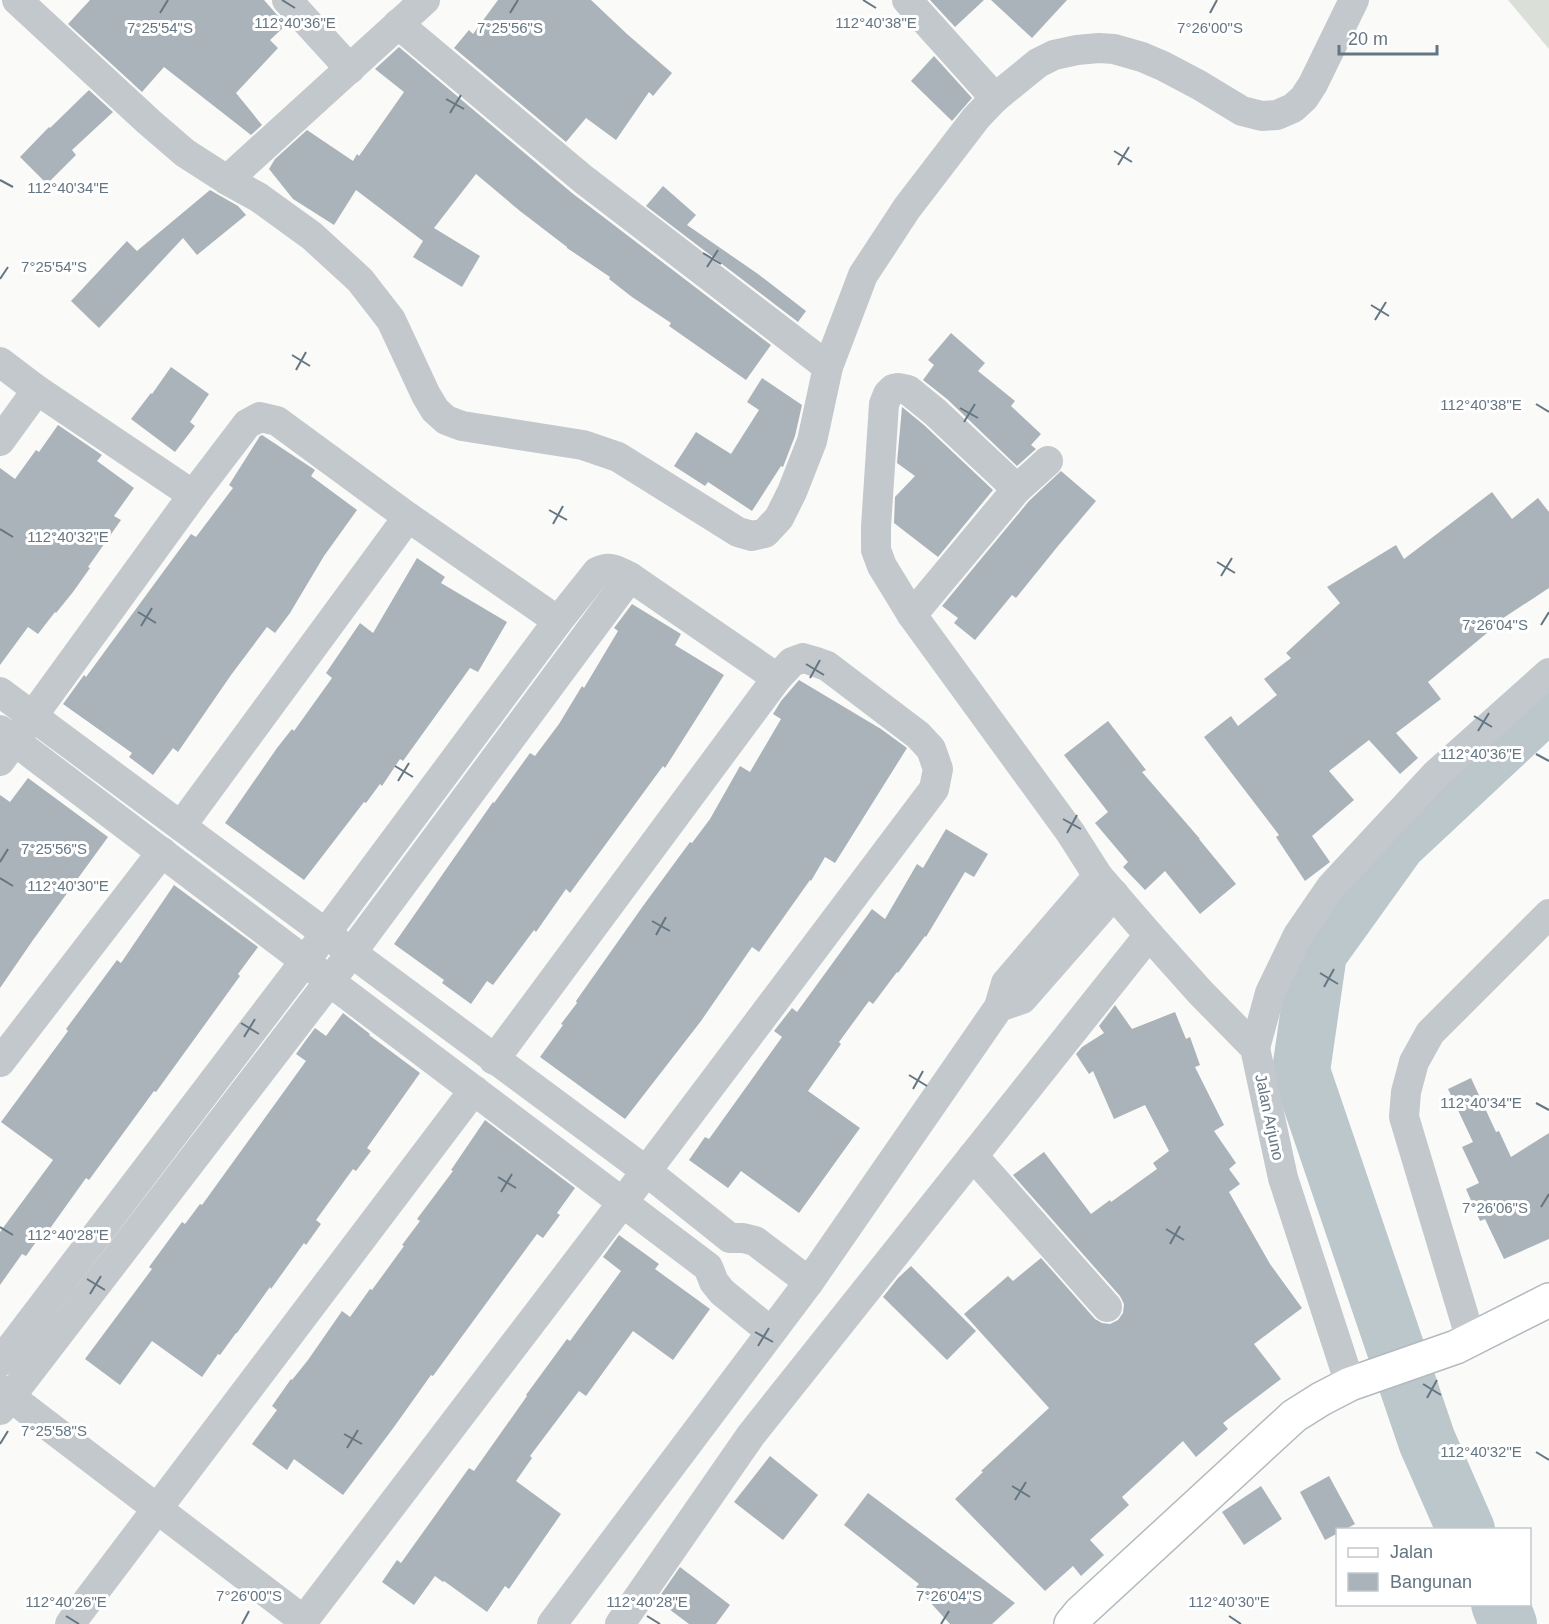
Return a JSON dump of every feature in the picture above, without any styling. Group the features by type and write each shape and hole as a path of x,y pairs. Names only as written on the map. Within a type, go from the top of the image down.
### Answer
{"street":[{"path":"17,0 185,153 258,197 312,236 360,280 391,320 426,395 435,410 446,420 462,426 583,445 618,458 738,532 752,536 765,533 779,518 792,492 812,441 828,367 863,275 907,208 994,98 1038,63 1054,55 1077,50 1114,49 1163,66 1242,111 1262,116 1277,115 1293,108 1304,98 1354,0"},
{"path":"287,0 350,69"},
{"path":"227,180 425,0"},
{"path":"907,0 994,98"},
{"path":"398,24 583,179 828,367"},
{"path":"0,362 37,390 193,495"},
{"path":"1017,489 935,412 908,390 892,389 888,394 884,404 876,527 876,550 882,566 912,615 1106,885 1200,992 1256,1048"},
{"path":"0,441 37,390"},
{"path":"558,621 408,518 277,421 260,417 247,424 32,716 5,744 162,852 708,1267 714,1282 722,1292 771,1332"},
{"path":"912,615 1017,489 1048,461"},
{"path":"181,826 408,518"},
{"path":"0,1362 305,962 558,621 597,572 605,567 630,577 777,678"},
{"path":"494,1060 777,678 792,662 803,658 827,666 918,735 931,749 938,769 934,789 623,1202 302,1622 157,1507 3,1398 352,952 630,577"},
{"path":"1256,1048 1270,993 1298,935 1331,886 1436,774 1549,673"},
{"path":"0,692 646,1171 730,1238 755,1241 809,1282"},
{"path":"0,1062 162,852"},
{"path":"552,1624 809,1282 999,1007 1022,999 1106,885"},
{"path":"1463,1344 1404,1117 1406,1092 1414,1062 1430,1033 1549,914"},
{"path":"620,1624 751,1435 1149,935"},
{"name":"Jalan Arjuno","path":"1256,1048 1283,1178 1358,1381"},
{"path":"70,1624 474,1090"},
{"path":"973,1156 1107,1307"},
{"path":"708,1267 730,1238"},
{"path":"1071,1624 1097,1597 1294,1416 1321,1399 1358,1381 1463,1344 1549,1300"}],"shaded area":[{"path":"1508,0 1549,0 1549,49"}],"building":[{"path":"90,0 264,0 286,25 270,40 278,48 236,93 262,125 251,135 164,67 142,92 68,24"},
{"path":"498,0 591,0 672,73 653,96 649,92 616,140 586,118 566,142 454,48 469,30 473,34"},
{"path":"930,0 984,0 955,27"},
{"path":"991,0 1067,0 1032,38"},
{"path":"399,47 572,193 771,345 746,380 669,326 671,323 567,248 476,174 434,228 480,256 462,287 413,257 423,241 356,190 334,225 293,199 269,169 275,159 307,130 353,161 357,154 359,156 404,92 375,69"},
{"path":"934,56 972,98 952,121 911,81"},
{"path":"89,90 113,112 72,150 76,155 47,184 20,157"},
{"path":"663,186 696,215 687,225 758,274 806,311 798,322 646,206"},
{"path":"210,190 238,206 246,215 197,255 183,238 99,328 71,301 127,241 137,251"},
{"path":"951,333 985,363 978,371 1015,401 1011,406 1041,434 1031,445 1036,449 1017,466 947,399 923,380 934,365 928,360"},
{"path":"171,367 209,394 190,422 195,426 175,452 131,419"},
{"path":"762,378 802,405 795,436 783,467 781,466 752,511 708,482 705,486 674,466 696,432 731,454 759,410 747,402"},
{"path":"902,407 993,490 938,557 894,523 895,497 915,476 897,463"},
{"path":"58,425 102,455 97,461 134,488 114,516 121,520 73,592 38,634 28,627 0,665 0,468 15,479 36,450 39,452"},
{"path":"262,435 315,470 311,476 357,510 324,556 290,613 275,633 267,627 178,752 173,748 153,775 129,757 132,753 63,704 84,675 86,677 191,534 196,537 233,488 229,485"},
{"path":"1061,471 1096,501 1016,598 1012,595 975,640 954,623 958,618 942,606 1029,501"},
{"path":"1492,492 1512,519 1538,498 1549,512 1549,588 1485,630 1487,633 1428,682 1441,699 1396,733 1418,758 1400,774 1369,740 1329,771 1354,800 1312,836 1330,862 1305,881 1276,837 1279,835 1204,737 1231,716 1238,726 1277,695 1264,679 1291,658 1286,653 1340,603 1327,587 1396,545 1404,559"},
{"path":"417,558 445,577 441,583 507,622 478,672 470,668 403,761 400,759 382,786 380,784 366,803 364,802 304,880 225,823 277,748 292,729 294,731 332,678 326,673 360,623 373,633"},
{"path":"632,604 681,634 675,645 724,675 665,768 663,766 570,893 566,889 536,932 534,930 493,985 487,981 471,1004 442,983 444,980 394,944 493,802 530,753 535,756 559,724 582,686 584,688 618,631 614,628"},
{"path":"799,680 881,729 907,748 835,863 825,857 811,881 759,952 752,947 701,1021 625,1119 540,1057 563,1025 561,1024 577,1003 576,1001 643,906 690,842 692,843 710,819 740,766 750,772 781,719 773,714"},
{"path":"1108,721 1146,770 1142,772 1236,884 1200,914 1165,871 1145,890 1123,867 1128,862 1095,823 1108,812 1064,755"},
{"path":"28,778 108,837 0,988 0,795 10,802"},
{"path":"946,829 988,854 974,877 965,872 926,937 873,1004 869,1001 839,1042 841,1044 808,1091 860,1128 799,1213 741,1171 728,1188 689,1160 705,1137 709,1139 782,1037 774,1031 792,1008 797,1012 872,909 885,919 917,864 923,868"},
{"path":"174,885 258,947 238,974 240,976 156,1092 154,1091 89,1180 86,1178 46,1234 43,1232 26,1256 22,1254 0,1285 0,1232 53,1160 1,1122 117,960 121,963"},
{"path":"1115,1005 1132,1029 1175,1012 1186,1039 1190,1037 1200,1065 1195,1067 1224,1125 1214,1131 1236,1163 1229,1169 1240,1184 1229,1192 1270,1264 1302,1308 1254,1344 1281,1379 1223,1423 1228,1429 1196,1457 1183,1441 1122,1497 1129,1505 1090,1540 1104,1555 1081,1576 1073,1566 1045,1591 955,1499 983,1472 981,1471 1049,1408 964,1314 1008,1276 1013,1281 1041,1258 1095,1319 1110,1324 1118,1320 1123,1313 1124,1304 1120,1296 1013,1175 1044,1152 1091,1214 1157,1169 1153,1163 1169,1151 1145,1105 1114,1119 1093,1071 1089,1074 1076,1054 1082,1047 1104,1033 1099,1026"},
{"path":"343,1013 420,1073 367,1148 371,1151 356,1171 353,1169 316,1220 321,1224 306,1245 304,1243 202,1377 152,1341 120,1385 85,1359 152,1269 149,1267 182,1222 185,1224 200,1204 202,1205 306,1061 296,1054 306,1040 315,1028 326,1036"},
{"path":"1471,1078 1496,1132 1499,1131 1511,1157 1549,1133 1549,1239 1504,1259 1485,1219 1480,1221 1466,1189 1479,1183 1462,1147 1473,1142 1448,1089"},
{"path":"485,1120 575,1188 557,1213 560,1215 543,1238 537,1234 343,1495 294,1459 287,1470 252,1444 277,1410 272,1406 342,1311 350,1317 370,1289 372,1290 404,1246 402,1245 420,1221 417,1219 453,1171 451,1170"},
{"path":"619,1235 659,1264 655,1269 710,1309 673,1360 633,1331 586,1396 579,1391 530,1456 532,1458 516,1481 561,1514 509,1589 505,1586 487,1612 435,1576 414,1605 382,1582 397,1560 401,1563 469,1468 474,1471 567,1339 570,1341 621,1271 603,1257"},
{"path":"911,1266 976,1331 947,1360 883,1297"},
{"path":"770,1456 818,1495 783,1540 734,1502"},
{"path":"1329,1476 1355,1524 1348,1528 1336,1528 1336,1534 1325,1540 1300,1492"},
{"path":"1261,1486 1282,1519 1244,1545 1222,1512"},
{"path":"868,1493 1015,1603 992,1624 950,1624 916,1587 919,1584 844,1525"},
{"path":"680,1567 730,1605 716,1624 689,1624 657,1600"}],"waterway":[{"path":"1465,1528 1427,1441 1301,1071 1318,953 1397,843 1549,701"},
{"path":"1501,1606 1508,1624"}]}
